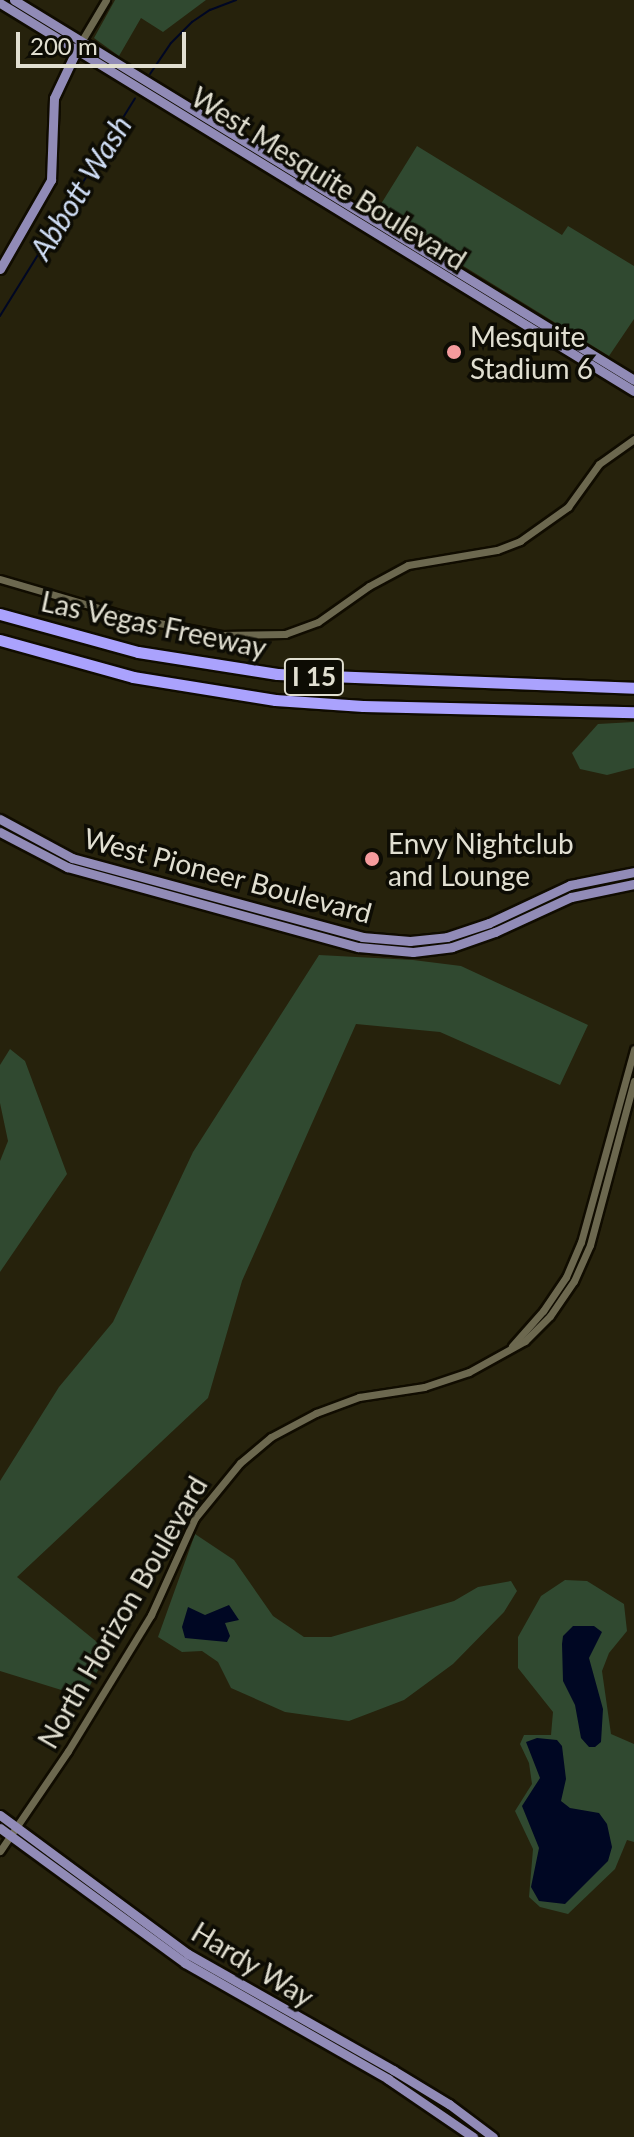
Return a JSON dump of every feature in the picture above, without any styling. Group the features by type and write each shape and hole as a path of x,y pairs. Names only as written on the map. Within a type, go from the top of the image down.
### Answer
{"highway":[{"name":"Las Vegas Freeway","path":"0,614 138,652 277,674 634,688"},
{"name":"Las Vegas Freeway","path":"0,640 133,677 275,700 363,706 634,712"}],"main road":[{"name":"West Mesquite Boulevard","path":"14,0 79,46"},
{"name":"West Mesquite Boulevard","path":"0,3 79,46 634,380"},
{"path":"0,269 51,180 54,98 79,46"},
{"name":"West Mesquite Boulevard","path":"227,136 634,391"},
{"name":"West Pioneer Boulevard","path":"0,819 72,858 362,937 410,941 447,937 489,923 570,885 634,872"},
{"name":"West Pioneer Boulevard","path":"0,832 67,867 358,947 413,952 452,947 495,932 571,897 634,884"},
{"name":"Hardy Way","path":"0,1815 6,1832 185,1963 388,2079 473,2137"},
{"name":"Hardy Way","path":"6,1832 188,1954 393,2070 449,2104 493,2137"}],"street":[{"path":"79,46 106,0"},
{"path":"0,579 84,606 192,630 244,638 285,634 318,622 379,579 408,565 497,550 520,541 568,507 599,464 634,439"},
{"name":"North Horizon Boulevard","path":"512,1346 558,1288 581,1242 634,1049"},
{"name":"North Horizon Boulevard","path":"0,1851 6,1832 68,1751 151,1615 195,1518 240,1463 299,1420 359,1397 446,1381 488,1363 525,1341 550,1316 574,1281 590,1245 634,1081"}],"green space":[{"path":"115,0 206,0 163,32 141,18 119,56 94,38"},
{"path":"417,146 562,235 568,226 634,266 634,319 609,356 376,212"},
{"path":"634,722 634,768 607,775 580,769 572,753 598,724"},
{"path":"319,955 461,966 588,1025 560,1085 440,1032 356,1024 242,1281 208,1398 17,1577 108,1651 84,1697 0,1671 0,1481 59,1387 113,1322 193,1152"},
{"path":"10,1049 25,1061 67,1174 0,1272 0,1161 8,1141 0,1103 0,1065"},
{"path":"195,1534 234,1560 273,1616 304,1637 331,1637 454,1601 478,1587 511,1581 517,1591 504,1612 453,1664 404,1700 349,1721 285,1712 231,1688 218,1662 202,1651 182,1652 158,1637"},
{"path":"565,1580 587,1581 624,1604 627,1631 609,1653 602,1671 611,1734 634,1744 634,1842 627,1840 615,1869 568,1914 540,1907 529,1897 533,1849 515,1811 532,1784 529,1763 520,1744 524,1735 551,1735 553,1712 518,1668 518,1637 541,1596"}],"water":[{"path":"229,1605 239,1620 225,1623 230,1636 227,1642 185,1638 182,1627 188,1607 205,1615"},
{"path":"573,1626 594,1626 602,1632 589,1658 603,1709 601,1742 595,1747 589,1747 581,1738 575,1705 563,1681 563,1636"},
{"path":"537,1738 557,1740 562,1746 566,1779 561,1801 570,1808 599,1813 607,1824 612,1847 608,1861 565,1904 539,1901 531,1887 539,1848 522,1806 540,1778 526,1742"}],"waterway":[{"name":"Abbott Wash","path":"150,74 171,43 192,22 210,10 236,0"},
{"name":"Abbott Wash","path":"0,316 135,98"}],"place":[{"name":"Mesquite Stadium 6","path":"454,352"},
{"name":"Envy Nightclub and Lounge","path":"372,859"}]}
